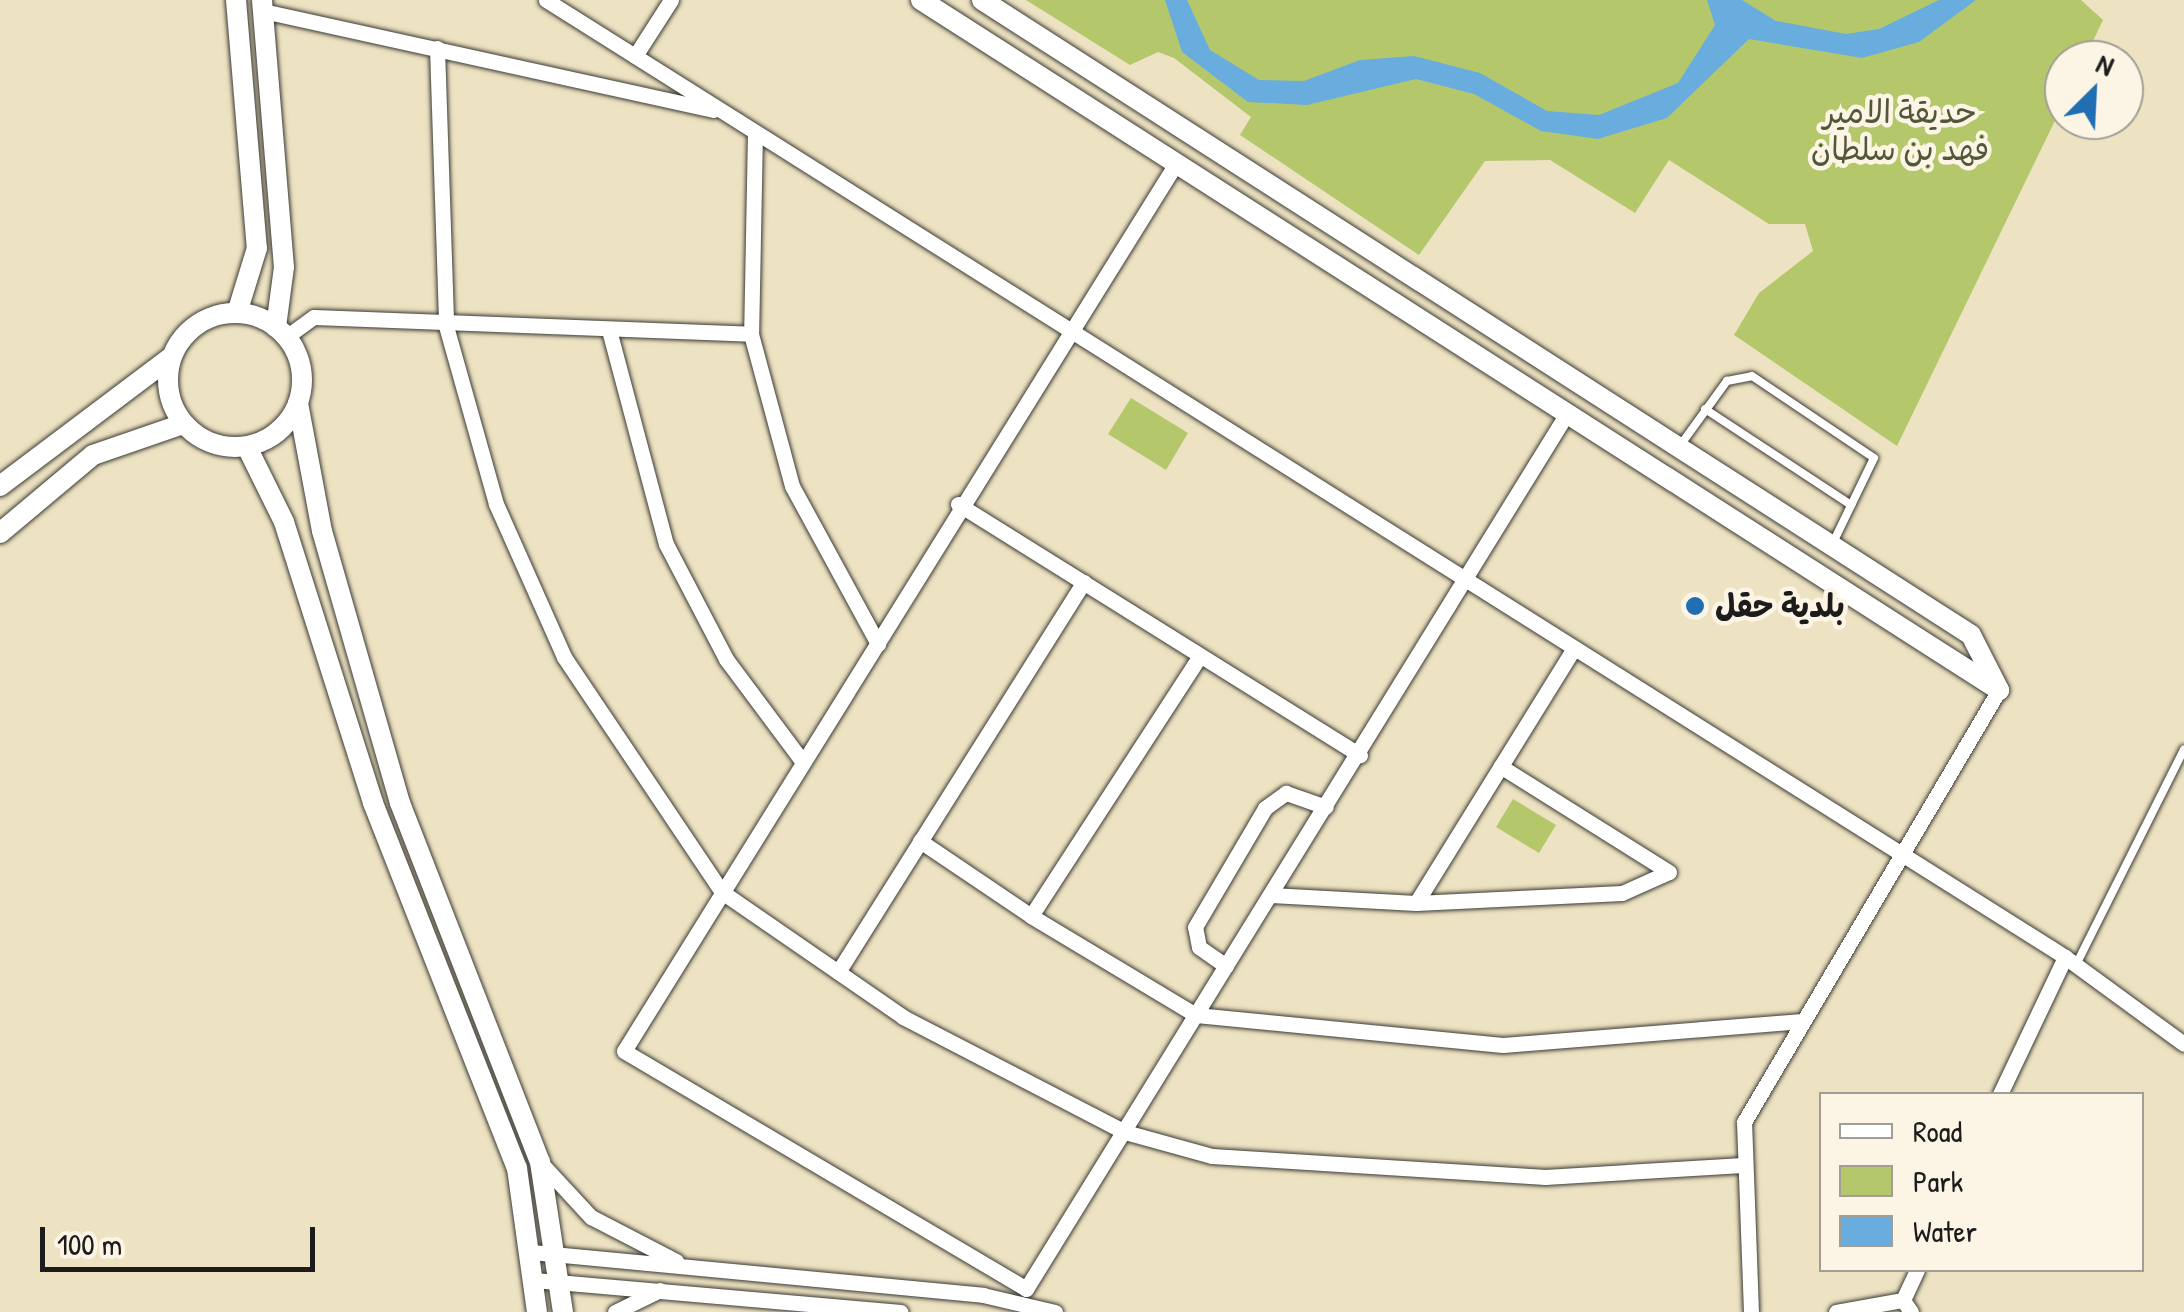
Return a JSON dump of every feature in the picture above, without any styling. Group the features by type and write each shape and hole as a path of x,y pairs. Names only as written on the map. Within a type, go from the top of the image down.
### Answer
{"street":[{"path":"236,0 257,248 237,312"},
{"path":"546,0 2070,961 2184,1044"},
{"path":"635,56 671,0"},
{"path":"921,0 1998,690"},
{"path":"982,0 1809,530 1980,645 1998,690"},
{"path":"281,332 284,266 262,6 724,112"},
{"path":"437,48 446,326 496,504 564,657 722,892 904,1017 1125,1132 1212,1156 1545,1177 1743,1165"},
{"path":"756,132 750,334 792,486 878,644"},
{"path":"1055,1312 1022,1296 624,1051 878,644 958,504 1072,332 1175,165"},
{"path":"0,486 171,357 196,324 237,312 281,332 300,361 298,403 322,531 400,803 540,1162 560,1254 563,1312"},
{"path":"281,332 314,316 446,326 750,334"},
{"path":"609,330 666,544 726,659 802,761"},
{"path":"171,357 167,385 183,424 205,441 246,447 284,427 298,403"},
{"path":"531,1252 996,1305 1022,1296 1360,755 1462,577 1566,414"},
{"path":"0,533 93,455 183,424"},
{"path":"246,447 294,548 373,803 517,1168 536,1312"},
{"path":"958,504 1198,659 1360,755"},
{"path":"1792,558 1809,530"},
{"path":"838,972 1084,582"},
{"path":"1964,666 1978,661 1980,645"},
{"path":"1416,903 1574,648"},
{"path":"1031,916 1198,659"},
{"path":"1751,1312 1744,1122 1998,690"},
{"path":"1271,895 1416,903 1622,893 1669,872 1500,766"},
{"path":"1226,966 1198,946 1195,927 1265,808 1286,793 1326,807"},
{"path":"920,841 1031,916 1196,1016 1503,1045 1800,1021"},
{"path":"2001,1092 2070,961"},
{"path":"540,1162 591,1218 689,1267"},
{"path":"584,1283 586,1256"},
{"path":"1836,1312 1907,1306 1916,1272"},
{"path":"534,1280 667,1287 901,1312"},
{"path":"615,1312 667,1287"}],"lane":[{"path":"1678,446 1727,381 1752,376 1874,458 1832,545"},
{"path":"1705,409 1851,506"},
{"path":"2070,961 2184,749"}],"green space":[{"name":"حديقة الامير فهد بن سلطان","path":"1026,0 2081,0 2103,20 2094,40 2044,40 2046,140 1897,446 1734,335 1759,293 1813,251 1805,224 1769,224 1669,160 1635,213 1550,160 1485,161 1419,255 1240,135 1251,117 1174,58 1158,52 1130,65"},
{"path":"1131,398 1188,433 1166,470 1108,434"},
{"path":"1513,799 1556,825 1539,853 1496,827"}],"water":[{"path":"1165,0 1187,0 1210,50 1259,80 1304,81 1360,60 1414,56 1480,73 1547,111 1599,115 1678,83 1715,25 1707,0 1742,0 1776,21 1846,34 1879,29 1939,0 1976,0 1919,42 1862,58 1749,39 1667,118 1598,139 1541,131 1474,94 1416,79 1307,105 1248,102 1182,52"}],"place":[{"name":"بلدية حقل","path":"1695,606"}]}
